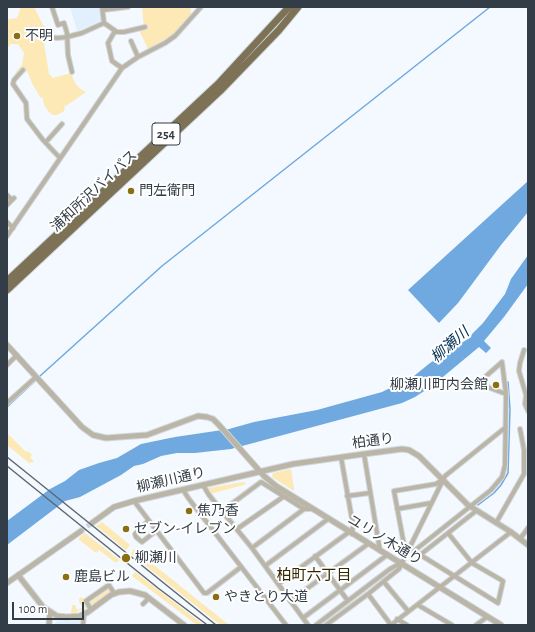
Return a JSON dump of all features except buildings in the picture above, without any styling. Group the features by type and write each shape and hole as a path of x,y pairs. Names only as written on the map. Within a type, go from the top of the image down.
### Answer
{"highway":[{"name":"浦和所沢バイパス","path":"7,281 218,84 289,7"},
{"name":"浦和所沢バイパス","path":"7,290 220,91 279,30 298,7"}],"street":[{"path":"52,7 58,25 64,23 67,37 68,55 72,72"},
{"path":"128,7 103,9 104,23 115,31 124,32 145,27"},
{"path":"7,236 122,68 175,36 200,7"},
{"path":"48,37 67,37 82,33 104,23"},
{"path":"115,31 108,43 112,61 122,68"},
{"path":"131,41 138,57"},
{"path":"23,70 14,80 13,84 26,103 27,118 60,158"},
{"path":"46,142 62,124"},
{"path":"7,195 13,199 7,205"},
{"path":"7,222 13,228"},
{"path":"7,344 36,377 7,403"},
{"path":"524,350 519,370 526,395 528,411"},
{"path":"7,365 17,355"},
{"path":"407,552 414,551 471,507 479,498 491,490 502,476 505,465 506,394 502,362 476,385 506,394"},
{"name":"ユリノ木通り","path":"36,377 86,431 99,437 110,438 147,435 198,416 210,418 220,425 260,472 276,486 350,533 440,587 494,623 501,625"},
{"path":"326,625 399,569 445,476 506,427"},
{"path":"496,523 524,474 524,450 520,429"},
{"name":"柏通り","path":"260,472 294,464 340,457 395,450 409,450 425,461 442,480 476,511 512,532 528,544"},
{"path":"364,454 380,551"},
{"path":"278,584 315,556 350,533 352,524 340,457"},
{"name":"柳瀬川通り","path":"92,523 114,507 260,472"},
{"path":"407,552 405,550 394,491 436,484 442,480"},
{"path":"222,511 261,482 304,509"},
{"path":"203,485 207,494 252,548 308,625"},
{"path":"184,489 189,499 286,625"},
{"path":"347,496 370,493"},
{"path":"237,529 283,497"},
{"path":"134,501 204,593 207,593 241,567"},
{"path":"397,509 431,504"},
{"path":"252,548 304,509 311,508"},
{"path":"420,555 476,511"},
{"path":"265,566 328,519"},
{"path":"148,521 136,534 136,537 142,542 156,531"},
{"path":"520,539 528,528"},
{"path":"7,583 81,531"},
{"path":"368,594 391,625 512,532"},
{"path":"414,551 498,603 503,581 472,563 448,533"},
{"path":"290,601 368,544"},
{"path":"303,618 387,555"},
{"path":"315,556 348,601"},
{"path":"316,625 394,566 401,563"},
{"path":"18,575 40,604 50,613 60,617 84,614 114,593 134,591 141,593 184,625"},
{"path":"384,582 408,611"},
{"path":"91,610 86,601 109,585 114,593"},
{"path":"143,604 148,598"},
{"path":"418,604 452,625"},
{"path":"48,625 50,613"},
{"path":"83,625 84,614"},
{"path":"476,625 487,617"},
{"path":"397,619 407,625"}],"shaded area":[{"path":"21,7 34,7 43,25 47,28 48,33 45,36 44,43 49,74 53,78 71,73 75,83 80,89 86,92 66,106 65,105 64,111 57,115 53,115 49,112 44,105 43,98 40,97 25,69 16,74 15,73 22,65 24,53 18,44 11,44 7,48 7,21 9,19 17,18"},
{"path":"70,7 100,7 101,21 77,31"},
{"path":"142,7 191,7 191,15 174,34 148,49 139,30 143,30 144,28"},
{"path":"7,433 26,452 28,451 32,455 30,457 34,462 29,463 7,445"},
{"path":"291,469 294,491 272,477 273,473"},
{"path":"243,482 247,484 210,494 208,491 208,488"},
{"path":"102,522 130,545 126,550 96,526"},
{"path":"85,533 135,572 119,560 116,563 99,550 96,553 78,539"},
{"path":"134,549 229,625 220,625 131,554"},
{"path":"135,572 204,625 197,625 132,576"},
{"path":"109,588 112,591 91,606 89,603"},
{"path":"81,597 84,599 83,603 86,608 71,614 72,605 75,605 77,610 82,608 79,602"},
{"path":"58,620 82,621 81,625 53,625"}],"water":[{"path":"528,181 528,212 501,245 458,303 439,323 408,290"},
{"path":"528,255 528,284 484,341 491,348 486,353 479,347 432,386 415,397 402,403 231,449 195,453 177,453 161,456 143,464 134,466 121,475 80,497 65,501 7,545 7,521 50,489 65,481 79,470 117,458 141,444 229,429 254,422 317,410 382,392 414,376 430,363 471,337 505,294 511,279"}],"waterway":[{"path":"40,376 162,266 490,7"},
{"path":"7,407 35,381"},
{"path":"478,505 494,493 508,473 510,409 508,382"}],"tunnel":[{"path":"81,531 92,523"}],"railway":[{"path":"7,457 216,625"},
{"path":"7,466 158,588 206,624"}],"place":[{"name":"不明","path":"17,36"},
{"name":"門左衛門","path":"131,191"},
{"name":"柳瀬川町内会館","path":"496,385"},
{"name":"焦乃香","path":"189,511"},
{"name":"セブン-イレブン","path":"126,529"},
{"name":"柳瀬川","path":"126,558"},
{"name":"鹿島ビル","path":"66,577"},
{"name":"やきとり大道","path":"216,597"}],"district":[{"name":"柏町六丁目","path":"314,575"}]}
